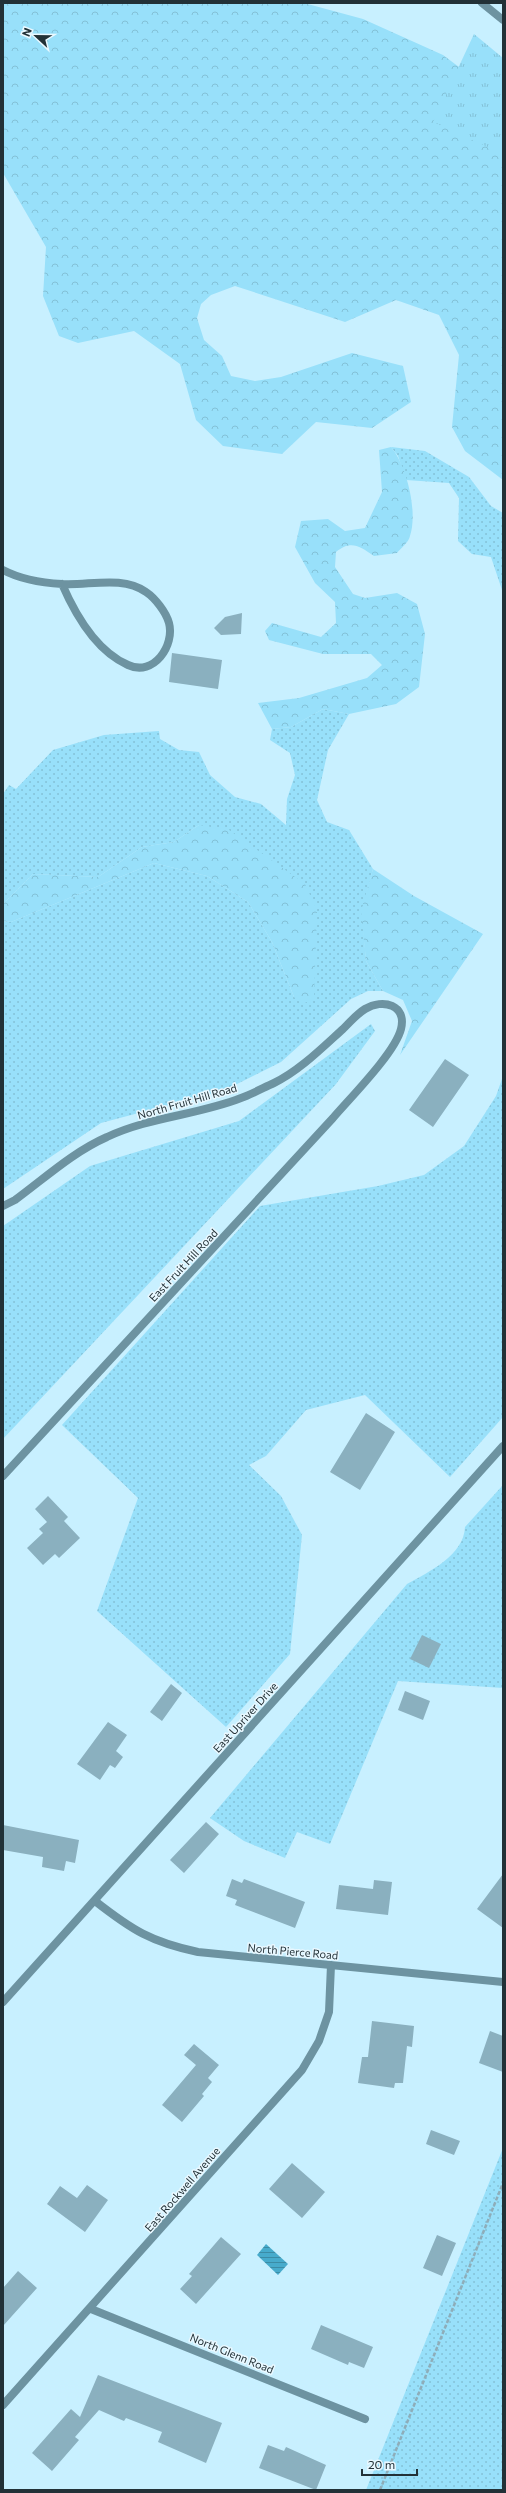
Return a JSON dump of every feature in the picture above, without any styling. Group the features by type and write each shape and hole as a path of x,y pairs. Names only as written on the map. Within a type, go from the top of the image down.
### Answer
{"street":[{"path":"482,3 503,20"},
{"path":"3,570 14,575 62,584 118,583 136,586 146,592 160,606 169,623 168,642 159,658 151,666 136,668 111,654 82,624 62,584"},
{"name":"North Fruit Hill Road","path":"3,1206 15,1200 80,1151 107,1137 128,1129 240,1098 279,1080 320,1050 364,1009 378,1003 385,1002 398,1009 402,1018 401,1030 377,1067"},
{"name":"East Fruit Hill Road","path":"3,1476 323,1129 377,1067"},
{"name":"East Upriver Drive","path":"3,2002 503,1446"},
{"name":"North Pierce Road","path":"95,1901 128,1928 166,1945 198,1952 503,1982"},
{"name":"East Rockwell Avenue","path":"3,2405 91,2309 302,2070 319,2041 329,2012 331,1965"},
{"name":"North Glenn Road","path":"91,2309 365,2419"}],"path":[{"path":"380,2490 503,2183"}],"green space":[{"path":"3,3 304,3 363,19 443,55 503,100 503,480 465,451 452,427 459,355 439,315 396,300 345,322 235,286 211,295 201,304 197,318 204,340 222,356 231,376 255,381 281,377 352,353 403,366 411,402 372,428 316,422 282,454 223,446 196,420 180,364 134,331 78,343 59,336 43,296 46,247 3,173"},
{"path":"474,34 503,58 503,154 433,122"},
{"path":"391,447 425,451 469,477 491,506 503,513 503,593 491,557 472,554 458,541 459,498 449,483 406,480 398,456"},
{"path":"391,447 402,466 410,490 413,515 409,538 397,553 374,556 359,547 351,545 346,546 336,552 335,567 353,594 365,598 397,593 417,604 425,634 419,687 396,704 349,714 323,709 291,727 272,729 258,703 299,698 367,678 382,665 371,654 323,654 269,640 265,631 272,623 321,637 336,623 335,602 315,583 295,547 301,521 328,519 345,531 365,528 382,492 379,450"},
{"path":"323,709 349,714 328,750 317,800 327,822 349,830 373,869 362,911 366,961 383,991 368,991 351,999 281,1062 225,1090 101,1123 3,1189 3,921 11,922 154,863 207,876 248,902 272,942 294,997 314,999 199,825 174,842 142,847 98,877 33,874 3,904 3,794 9,785 16,789 53,750 104,735 159,731 160,739 179,750 199,752 210,775 235,797 261,804 286,825 287,799 295,775 290,753 270,740 272,729 291,727"},
{"path":"199,825 229,830 305,884 317,910 314,999 302,1004 294,997 272,942 248,902 207,876 154,863 11,922 3,921 3,904 33,874 98,877 142,847 174,842"},
{"path":"373,869 414,896 483,934 400,1055 412,1021 403,1000 383,991 366,961 361,911"},
{"path":"371,1024 375,1031 336,1084 3,1439 3,1226 90,1166 239,1121"},
{"path":"503,1076 503,1417 450,1477 365,1395 306,1410 266,1456 249,1465 281,1496 302,1535 290,1654 226,1727 97,1611 138,1498 62,1425 260,1206 378,1186 424,1175 464,1146 496,1096"},
{"path":"503,1485 503,1688 398,1681 330,1844 297,1832 285,1858 244,1841 210,1818 407,1584 444,1562 452,1554 459,1546 465,1527"},
{"path":"503,2148 503,2490 366,2490"}],"shaded area":[{"path":"266,2244 288,2264 278,2275 257,2255"}],"building":[{"path":"242,613 241,634 221,635 214,628 225,617"},
{"path":"172,653 222,660 218,689 169,682"},
{"path":"445,1059 469,1075 433,1127 409,1110"},
{"path":"366,1413 395,1432 360,1490 330,1472"},
{"path":"48,1496 68,1517 64,1521 80,1538 59,1558 55,1554 43,1565 27,1548 43,1533 39,1529 47,1522 35,1509"},
{"path":"422,1635 441,1644 429,1668 410,1659"},
{"path":"171,1684 182,1693 162,1721 150,1712"},
{"path":"405,1691 430,1701 423,1720 398,1710"},
{"path":"108,1722 127,1735 116,1751 123,1757 115,1768 110,1765 100,1780 77,1764"},
{"path":"206,1822 219,1834 184,1873 170,1860"},
{"path":"3,1825 79,1840 75,1863 66,1861 64,1871 42,1867 43,1857 3,1850"},
{"path":"503,1874 503,1928 477,1909"},
{"path":"232,1879 242,1883 244,1879 305,1902 295,1928 235,1905 237,1900 226,1896"},
{"path":"374,1880 392,1882 388,1915 336,1909 339,1885 373,1889"},
{"path":"372,2021 414,2026 412,2047 407,2046 403,2083 395,2083 394,2088 358,2083 362,2057 368,2057"},
{"path":"490,2031 503,2036 503,2072 479,2063"},
{"path":"194,2044 219,2065 208,2078 212,2082 202,2094 204,2096 182,2122 162,2105 196,2065 184,2055"},
{"path":"431,2130 460,2141 454,2155 426,2144"},
{"path":"292,2163 325,2192 302,2218 269,2189"},
{"path":"87,2185 108,2200 85,2232 47,2204 60,2186 77,2198"},
{"path":"437,2235 456,2243 442,2276 423,2268"},
{"path":"221,2237 241,2254 196,2304 180,2289 192,2276 189,2274"},
{"path":"18,2271 37,2288 3,2326 3,2288"},
{"path":"321,2325 373,2347 364,2368 349,2362 348,2365 311,2349"},
{"path":"98,2375 222,2423 206,2463 158,2442 162,2432 126,2418 124,2421 99,2410 75,2437 79,2440 52,2471 32,2453 71,2409 80,2417"},
{"path":"268,2445 284,2451 286,2447 326,2465 316,2490 259,2468"}]}
